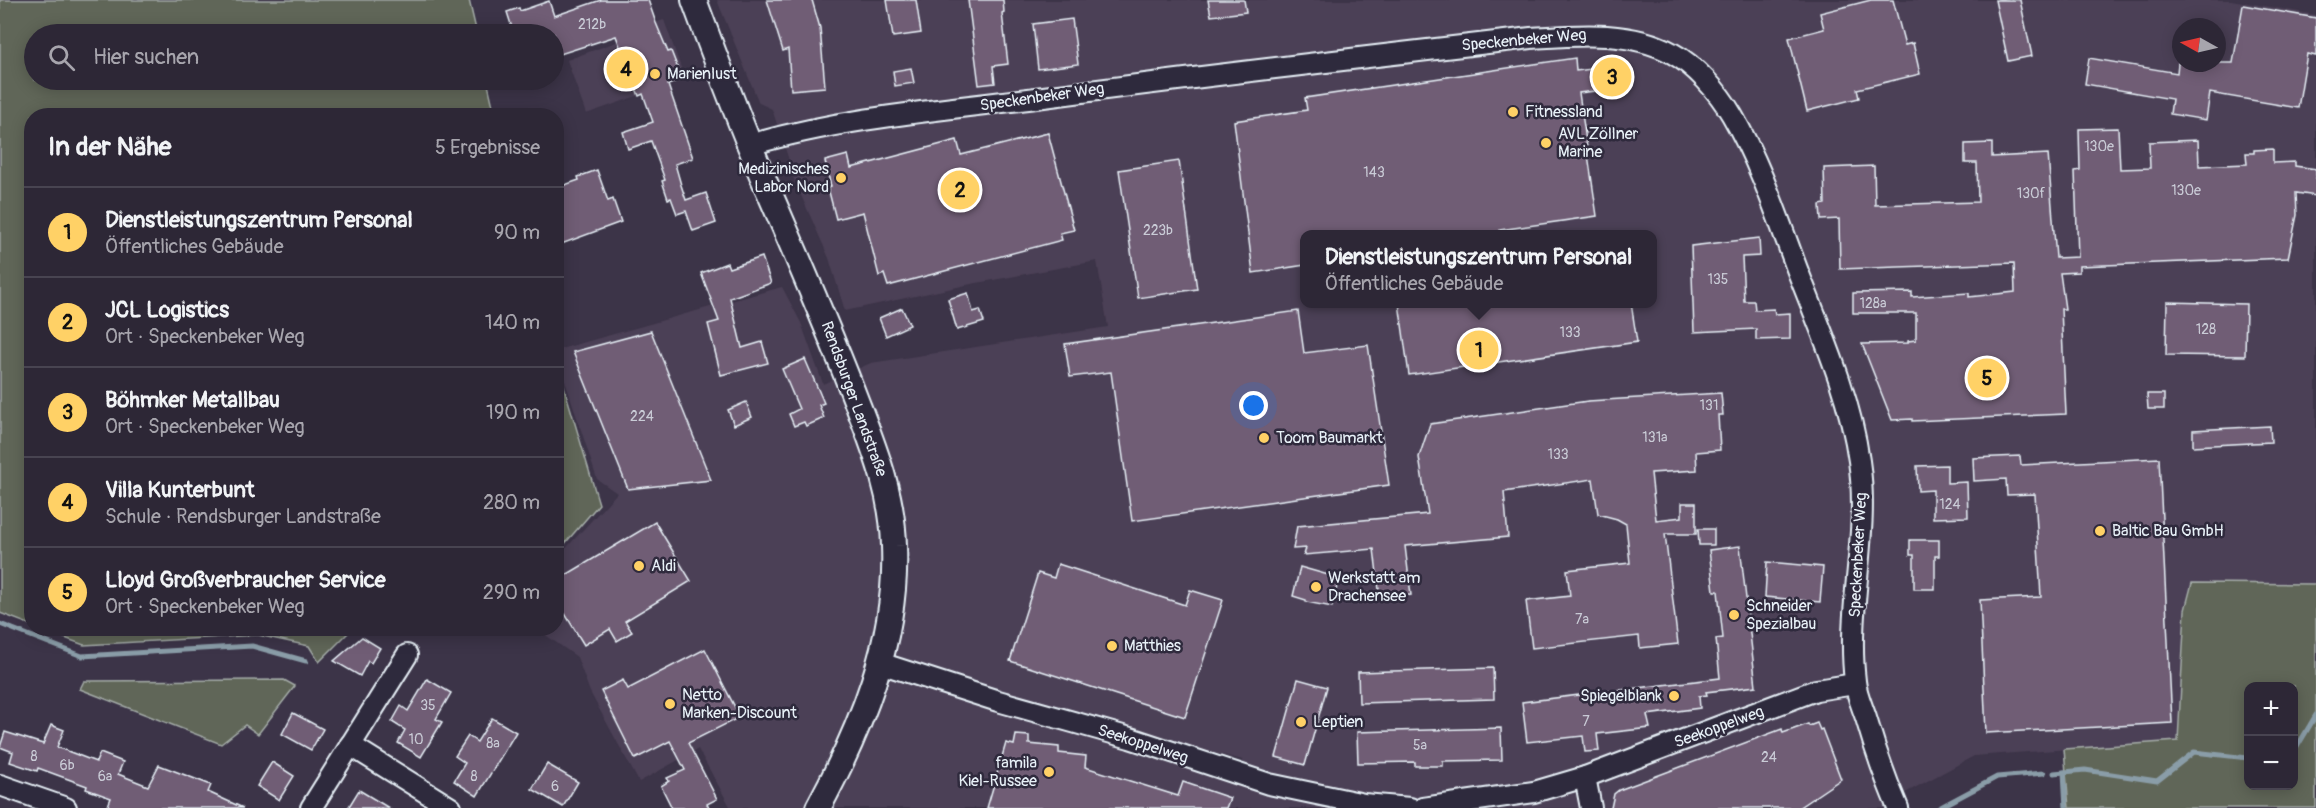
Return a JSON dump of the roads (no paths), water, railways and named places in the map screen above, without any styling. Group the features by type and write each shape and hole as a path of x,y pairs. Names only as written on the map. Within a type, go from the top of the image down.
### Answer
{"street":[{"name":"Rendsburger Landstraße","path":"694,0 750,145 842,360 887,489 894,536 894,570 891,610 880,663 869,698 837,772 818,808"},
{"name":"Speckenbeker Weg","path":"750,145 781,136 883,118 1143,83 1531,38 1590,34 1632,40 1672,53 1705,79 1731,112 1742,133 1799,274 1850,416 1862,492 1854,619 1855,684 1881,769 1898,808"},
{"path":"311,808 407,655"},
{"name":"Seekoppelweg","path":"880,663 998,701 1130,738 1269,784 1364,804 1410,808"},
{"name":"Seekoppelweg","path":"1423,808 1524,794 1585,777 1816,690 1855,684"},
{"path":"350,745 451,808"},
{"path":"1585,777 1591,808"},
{"path":"0,785 66,808"}],"waterway":[{"path":"0,624 24,633"},
{"path":"31,636 82,656 252,646 306,661"},
{"path":"2298,745 2316,715"},
{"path":"2054,773 2085,770 2157,781 2194,752 2244,758"},
{"path":"2064,772 2066,808"},
{"path":"1939,808 1997,777 2044,773"}],"place":[{"name":"Villa Kunterbunt","path":"626,69"},
{"name":"Marienlust","path":"655,74"},
{"name":"Böhmker Metallbau","path":"1612,77"},
{"name":"Fitnessland","path":"1513,112"},
{"name":"AVL Zöllner Marine","path":"1546,143"},
{"name":"Medizinisches Labor Nord","path":"841,178"},
{"name":"JCL Logistics","path":"960,190"},
{"name":"Dienstleistungszentrum Personal","path":"1479,350"},
{"name":"Lloyd Großverbraucher Service","path":"1987,378"},
{"name":"Toom Baumarkt","path":"1264,438"},
{"name":"Baltic Bau GmbH","path":"2100,531"},
{"name":"Aldi","path":"639,566"},
{"name":"Werkstatt am Drachensee","path":"1316,587"},
{"name":"Schneider Spezialbau","path":"1734,615"},
{"name":"Matthies","path":"1112,646"},
{"name":"Spiegelblank","path":"1674,696"},
{"name":"Netto Marken-Discount","path":"670,704"},
{"name":"Leptien","path":"1301,722"},
{"name":"famila Kiel-Russee","path":"1049,772"}]}
